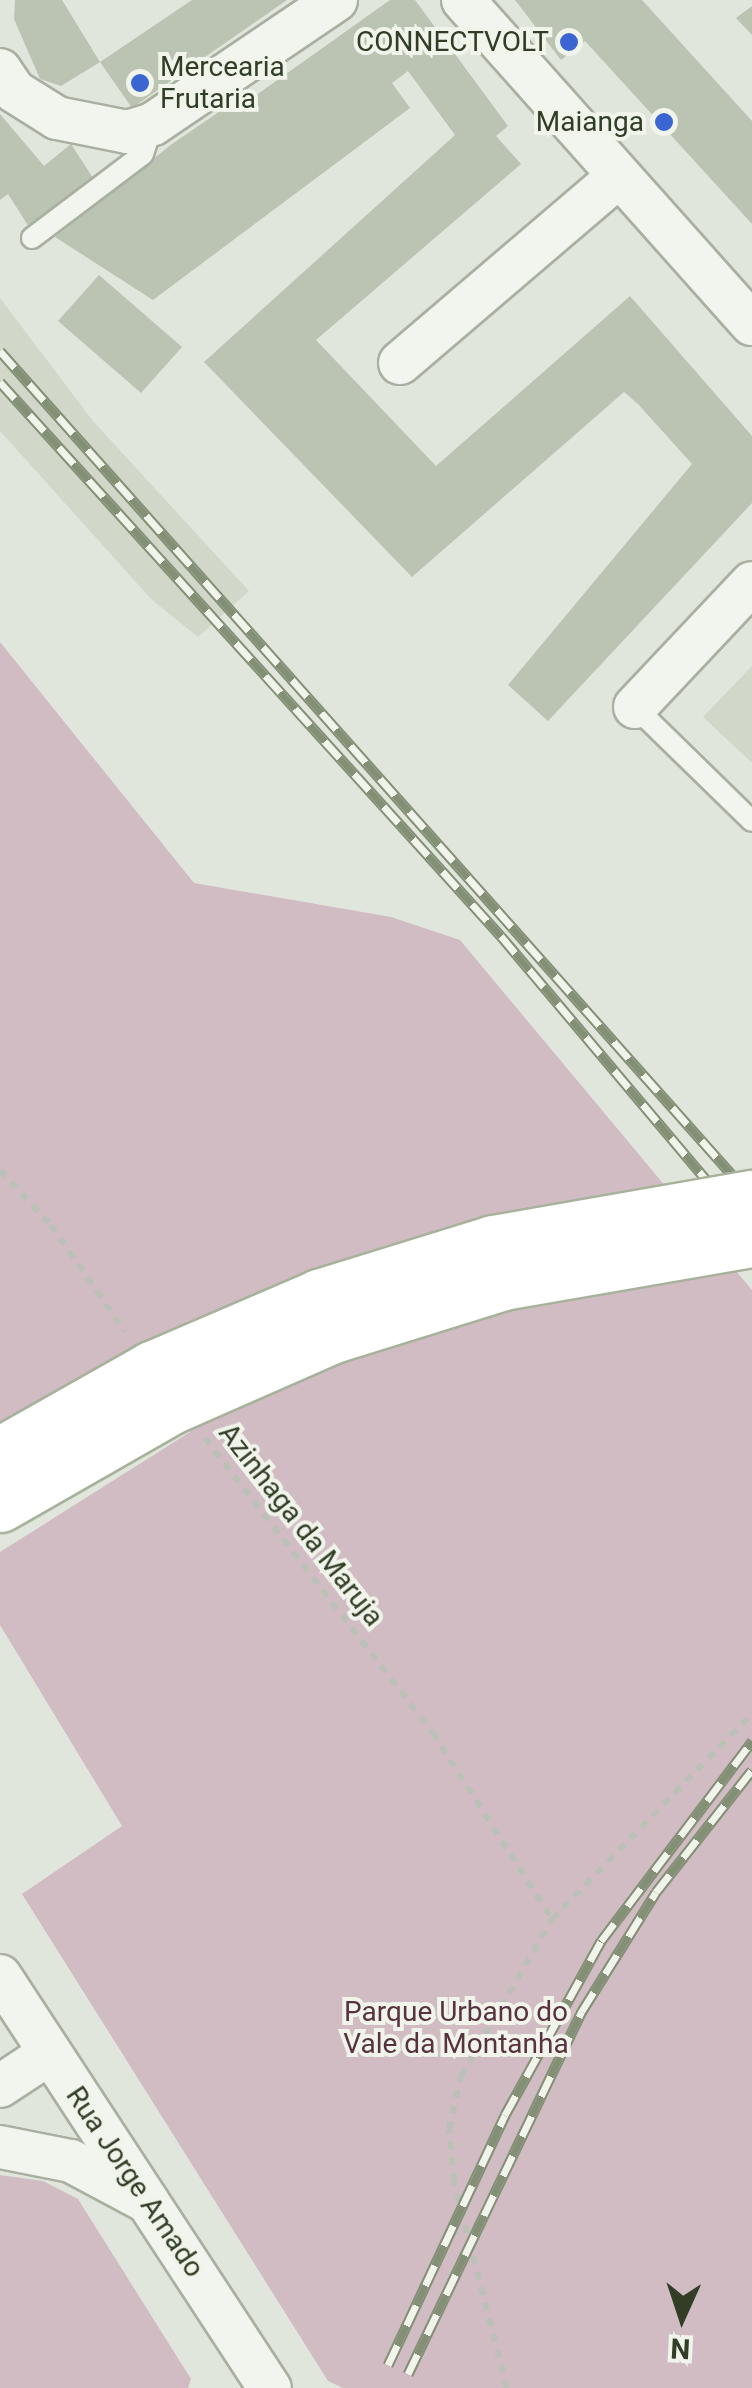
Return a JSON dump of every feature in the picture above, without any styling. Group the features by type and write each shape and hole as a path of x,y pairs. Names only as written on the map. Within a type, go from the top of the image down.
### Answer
{"main road":[{"path":"0,1455 152,1369 319,1297 492,1243 752,1198"},
{"path":"0,1504 171,1406 334,1335 537,1274 752,1239"}],"street":[{"path":"0,70 14,91 57,118 127,132 153,124 336,0"},
{"path":"463,0 752,324"},
{"path":"400,364 618,176"},
{"path":"635,707 752,583"},
{"name":"Rua Jorge Amado","path":"0,1976 270,2388"},
{"path":"0,2086 50,2053"},
{"path":"0,2147 71,2162 152,2204"}],"lane":[{"path":"32,238 142,154 153,124"},
{"path":"635,707 752,822"}],"path":[{"path":"0,1170 51,1225 128,1336"},
{"name":"Azinhaga da Maruja","path":"197,1429 433,1733 552,1919"},
{"path":"507,2388 454,2181 449,2129 461,2076 552,1919 752,1713"}],"shaded area":[{"path":"0,298 93,421 249,591 198,637 152,600 0,431"},
{"path":"752,666 752,763 703,717"}],"green space":[{"name":"Parque Urbano do Vale da Montanha","path":"0,642 194,883 391,917 460,940 752,1290 752,2388 343,2388 328,2381 22,1894 122,1826 0,1625 0,1552 190,1432 138,1353 0,1435"},
{"path":"0,2175 43,2181 78,2199 191,2379 188,2388 0,2388"}],"building":[{"path":"15,0 62,0 100,62 61,86 40,79 14,19"},
{"path":"192,0 287,0 132,108 100,62"},
{"path":"390,0 415,0 508,126 496,136 521,164 316,340 436,466 630,296 752,436 752,503 548,721 508,685 692,464 638,404 624,392 412,577 204,362 455,135 408,71 392,83 410,108 153,300 55,237 172,144 229,105 234,111"},
{"path":"515,0 642,0 752,121 752,224 585,41 561,60"},
{"path":"752,6 752,35 736,18"},
{"path":"0,114 44,166 71,144 93,178 29,227 8,194 0,200"},
{"path":"99,275 182,347 141,393 58,321"}],"railway":[{"path":"0,351 752,1197"},
{"path":"0,382 501,936 752,1234"},
{"path":"388,2365 505,2115 601,1941 752,1741"},
{"path":"408,2374 582,2011 656,1892 752,1770"}],"place":[{"name":"CONNECTVOLT","path":"569,42"},
{"name":"Mercearia Frutaria","path":"140,83"},
{"name":"Maianga","path":"664,122"}]}
